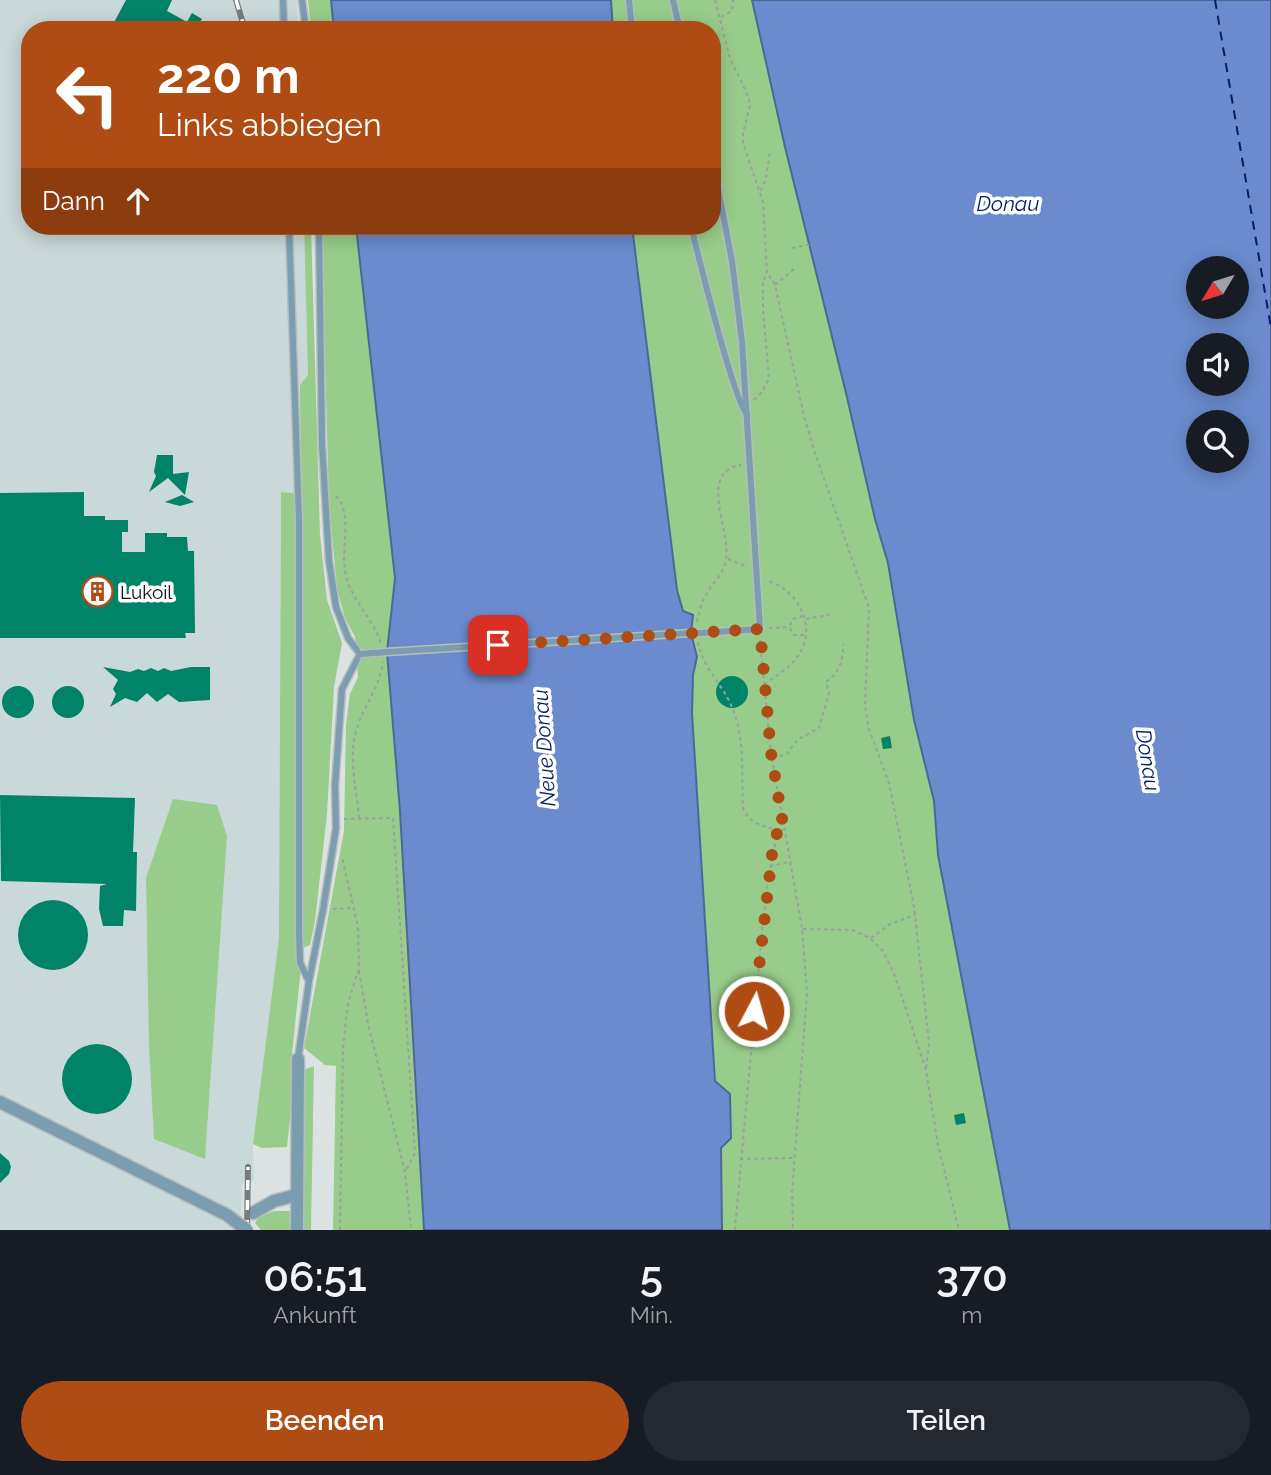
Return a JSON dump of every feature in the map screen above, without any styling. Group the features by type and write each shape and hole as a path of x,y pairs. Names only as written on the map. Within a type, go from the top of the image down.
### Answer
{"street":[{"path":"297,1230 299,1059"},
{"path":"0,1102 227,1215 246,1228"},
{"path":"253,1213 274,1201 298,1195"}],"lane":[{"path":"283,0 284,21"},
{"path":"302,0 305,21"},
{"path":"629,0 631,21"},
{"path":"673,0 678,21"},
{"path":"360,654 760,629 737,298 721,208"},
{"path":"289,235 299,520 299,934 300,963 309,981"},
{"path":"319,235 322,444 329,561 336,607 348,638 360,654"},
{"path":"693,235 729,370 741,409 747,414"},
{"path":"299,1059 336,819 335,786 342,689 360,654"},
{"path":"246,1228 253,1213"}],"path":[{"path":"715,0 721,21"},
{"path":"720,18 732,11 733,0"},
{"path":"721,22 730,58 749,98 743,143 761,193 767,274 763,281 763,310 769,379 756,399"},
{"path":"761,193 766,178 769,151"},
{"path":"792,248 813,244"},
{"path":"775,285 795,268"},
{"path":"767,274 775,285 808,428 869,608 865,705 868,726 889,783 915,915 929,1043 926,1070"},
{"path":"719,481 723,472 730,467 749,464"},
{"path":"727,559 748,567"},
{"path":"757,578 773,583 793,597 805,618 801,652 793,662 763,685"},
{"path":"789,627 793,619 833,614"},
{"path":"775,628 789,627"},
{"path":"789,627 794,635 805,635"},
{"path":"760,629 763,685 772,758 802,929 807,993 794,1158 793,1230"},
{"path":"772,758 787,754 797,740 819,728 829,693 826,682 836,675 843,657 843,644"},
{"path":"742,790 746,816 760,826 784,830"},
{"path":"336,819 393,818 415,1153 405,1172"},
{"path":"735,1230 770,866 778,830"},
{"path":"342,855 358,927 359,968 369,1028 405,1172 411,1230"},
{"path":"770,866 790,862"},
{"path":"323,910 353,907"},
{"path":"870,939 890,924 915,915"},
{"path":"802,929 852,930 870,939 883,951 895,976 926,1070 939,1145 959,1230"},
{"path":"340,1230 343,1048 348,1003 359,968"},
{"path":"740,1159 794,1158"}],"shaded area":[{"path":"0,0 297,0 298,21 21,21 21,235 304,235 308,376 300,385 301,494 281,492 279,938 253,1144 254,1181 244,1181 242,1187 240,1230 0,1230"}],"green space":[{"path":"308,0 331,0 333,21 310,21"},
{"path":"611,0 752,0 785,147 888,563 914,720 934,801 938,855 1016,1230 722,1230 721,1148 731,1138 730,1094 715,1081 692,713 693,675 697,657 691,633 692,615 683,611 677,590 633,235 721,235 721,21 612,21"},
{"path":"304,235 311,235 320,535 327,600 342,643 334,687 327,814 315,921 310,945 303,948 292,1054 292,1099 287,1147 262,1148 253,1144 279,938 281,492 301,494 300,385 308,375"},
{"path":"321,235 357,235 395,578 387,652 400,811 424,1230 333,1230 336,1066 325,1065 304,1048 344,831 346,725 350,694 358,677 355,637 345,618 337,589 329,502"},
{"path":"173,799 217,805 227,836 205,1159 154,1139 149,1046 146,878"},
{"path":"314,1066 311,1230 301,1230 304,1070"},
{"path":"274,1211 289,1211 293,1214 292,1230 261,1230 255,1223 259,1217"}],"water":[{"path":"331,0 611,0 612,21 333,21"},
{"name":"Donau","path":"752,0 1271,0 1271,1230 1010,1230 938,855 934,801 914,720 888,563 785,147"},
{"name":"Neue Donau","path":"357,235 633,235 677,590 683,611 693,615 691,633 697,657 693,675 692,713 715,1081 730,1094 731,1138 721,1148 722,1230 424,1230 400,811 387,652 395,578"}],"building":[{"path":"126,0 172,0 167,11 185,21 115,21"},
{"path":"192,13 202,19 201,21 188,21"},
{"path":"157,455 173,455 173,474 189,472 185,495 168,478 149,492 156,476 154,472"},
{"name":"Lukoil","path":"84,492 84,516 128,520 128,532 122,532 122,552 145,552 145,533 187,537 188,551 194,551 195,633 185,633 186,638 0,638 0,493"},
{"path":"182,495 194,502 180,506 165,502"},
{"path":"103,667 130,672 151,668 171,671 210,667 210,700 179,702 168,694 157,702 147,693 137,702 125,698 110,707 116,694 113,689 118,680"},
{"path":"732,676 743,681 748,692 743,703 732,708 721,703 716,692 721,681"},
{"path":"18,686 29,691 34,702 29,713 18,718 7,713 2,702 7,691"},
{"path":"68,686 79,691 84,702 79,713 68,718 57,713 52,702 57,691"},
{"path":"890,736 892,748 883,749 881,738"},
{"path":"0,795 135,798 133,852 137,852 136,911 124,910 123,926 103,926 99,909 100,886 107,884 1,881"},
{"path":"60,900 73,906 82,915 86,921 86,949 78,960 67,968 46,970 28,960 20,949 18,928 28,910 39,902"},
{"path":"104,1044 117,1050 126,1059 130,1065 130,1093 122,1104 111,1112 90,1114 72,1104 64,1093 62,1072 72,1054 83,1046"},
{"path":"964,1113 966,1123 956,1125 954,1115"},
{"path":"0,1153 9,1161 11,1167 9,1174 0,1183"}],"ferry route":[{"path":"1215,0 1271,328"}],"railway":[{"path":"236,0 242,21"},
{"path":"247,1230 248,1167"}],"place":[{"name":"Lukoil","path":"97,592"}],"route":[{"path":"498,645 760,629 771,753 784,830 778,830 773,846 754,1011"}]}
